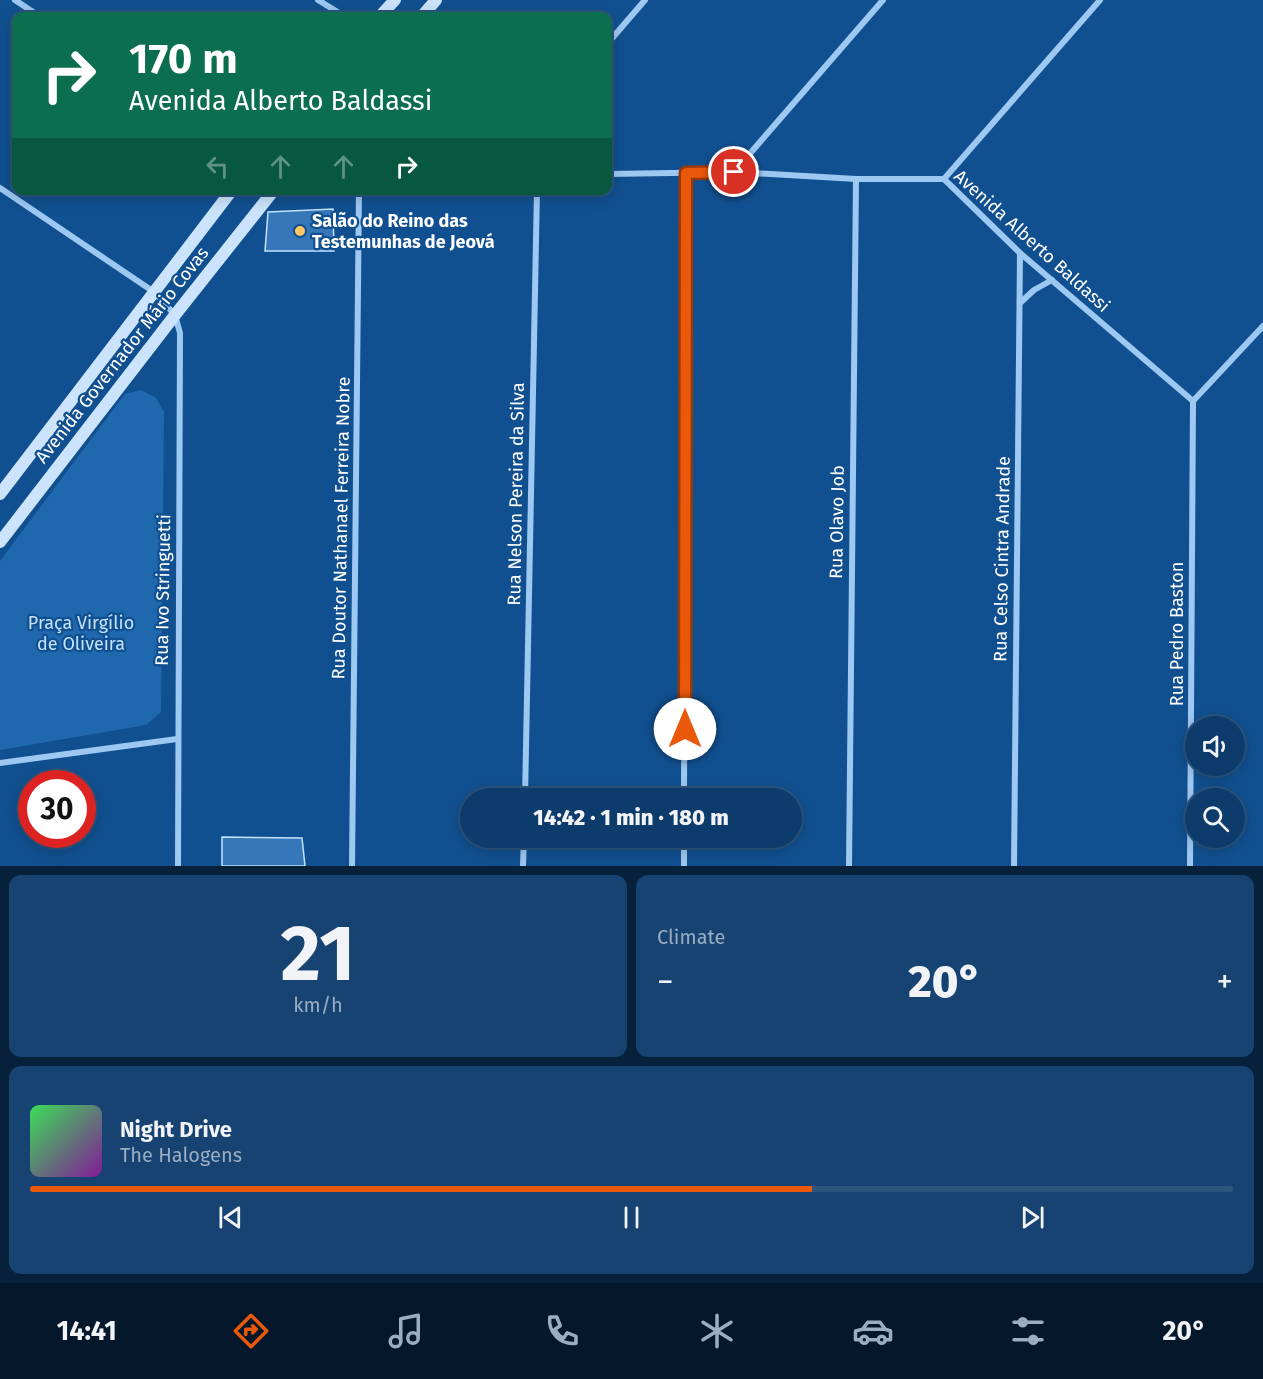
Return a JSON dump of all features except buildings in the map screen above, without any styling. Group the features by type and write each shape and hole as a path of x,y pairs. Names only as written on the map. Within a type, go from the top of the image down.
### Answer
{"main road":[{"path":"384,12 395,0"},
{"path":"426,12 436,0"},
{"name":"Avenida Governador Mário Covas","path":"0,495 228,195"},
{"name":"Avenida Governador Mário Covas","path":"0,542 270,195"}],"street":[{"path":"15,0 33,12"},
{"path":"318,0 338,12"},
{"path":"612,38 645,0"},
{"path":"734,172 883,0"},
{"path":"944,179 1100,0"},
{"name":"Avenida Alberto Baldassi","path":"612,174 734,172 856,179 944,179 1020,253 1193,402"},
{"path":"684,788 686,173"},
{"name":"Rua Olavo Job","path":"849,866 856,179"},
{"path":"0,188 154,292 175,315"},
{"name":"Rua Doutor Nathanael Ferreira Nobre","path":"352,866 359,195"},
{"name":"Rua Nelson Pereira da Silva","path":"525,788 537,195"},
{"name":"Rua Celso Cintra Andrade","path":"1014,866 1020,253"},
{"path":"1020,303 1034,290 1052,280"},
{"name":"Rua Ivo Stringuetti","path":"175,315 180,333 177,866"},
{"path":"1193,402 1263,326"},
{"name":"Rua Pedro Baston","path":"1190,866 1193,402"},
{"path":"0,763 177,739"},
{"path":"523,866 524,848"},
{"path":"684,848 684,866"}],"green space":[{"name":"Praça Virgílio de Oliveira","path":"141,390 156,398 164,412 161,712 146,725 0,750 0,561 125,394"}],"place":[{"name":"Salão do Reino das Testemunhas de Jeová","path":"300,231"}],"route":[{"path":"685,729 686,173 734,172"}]}
